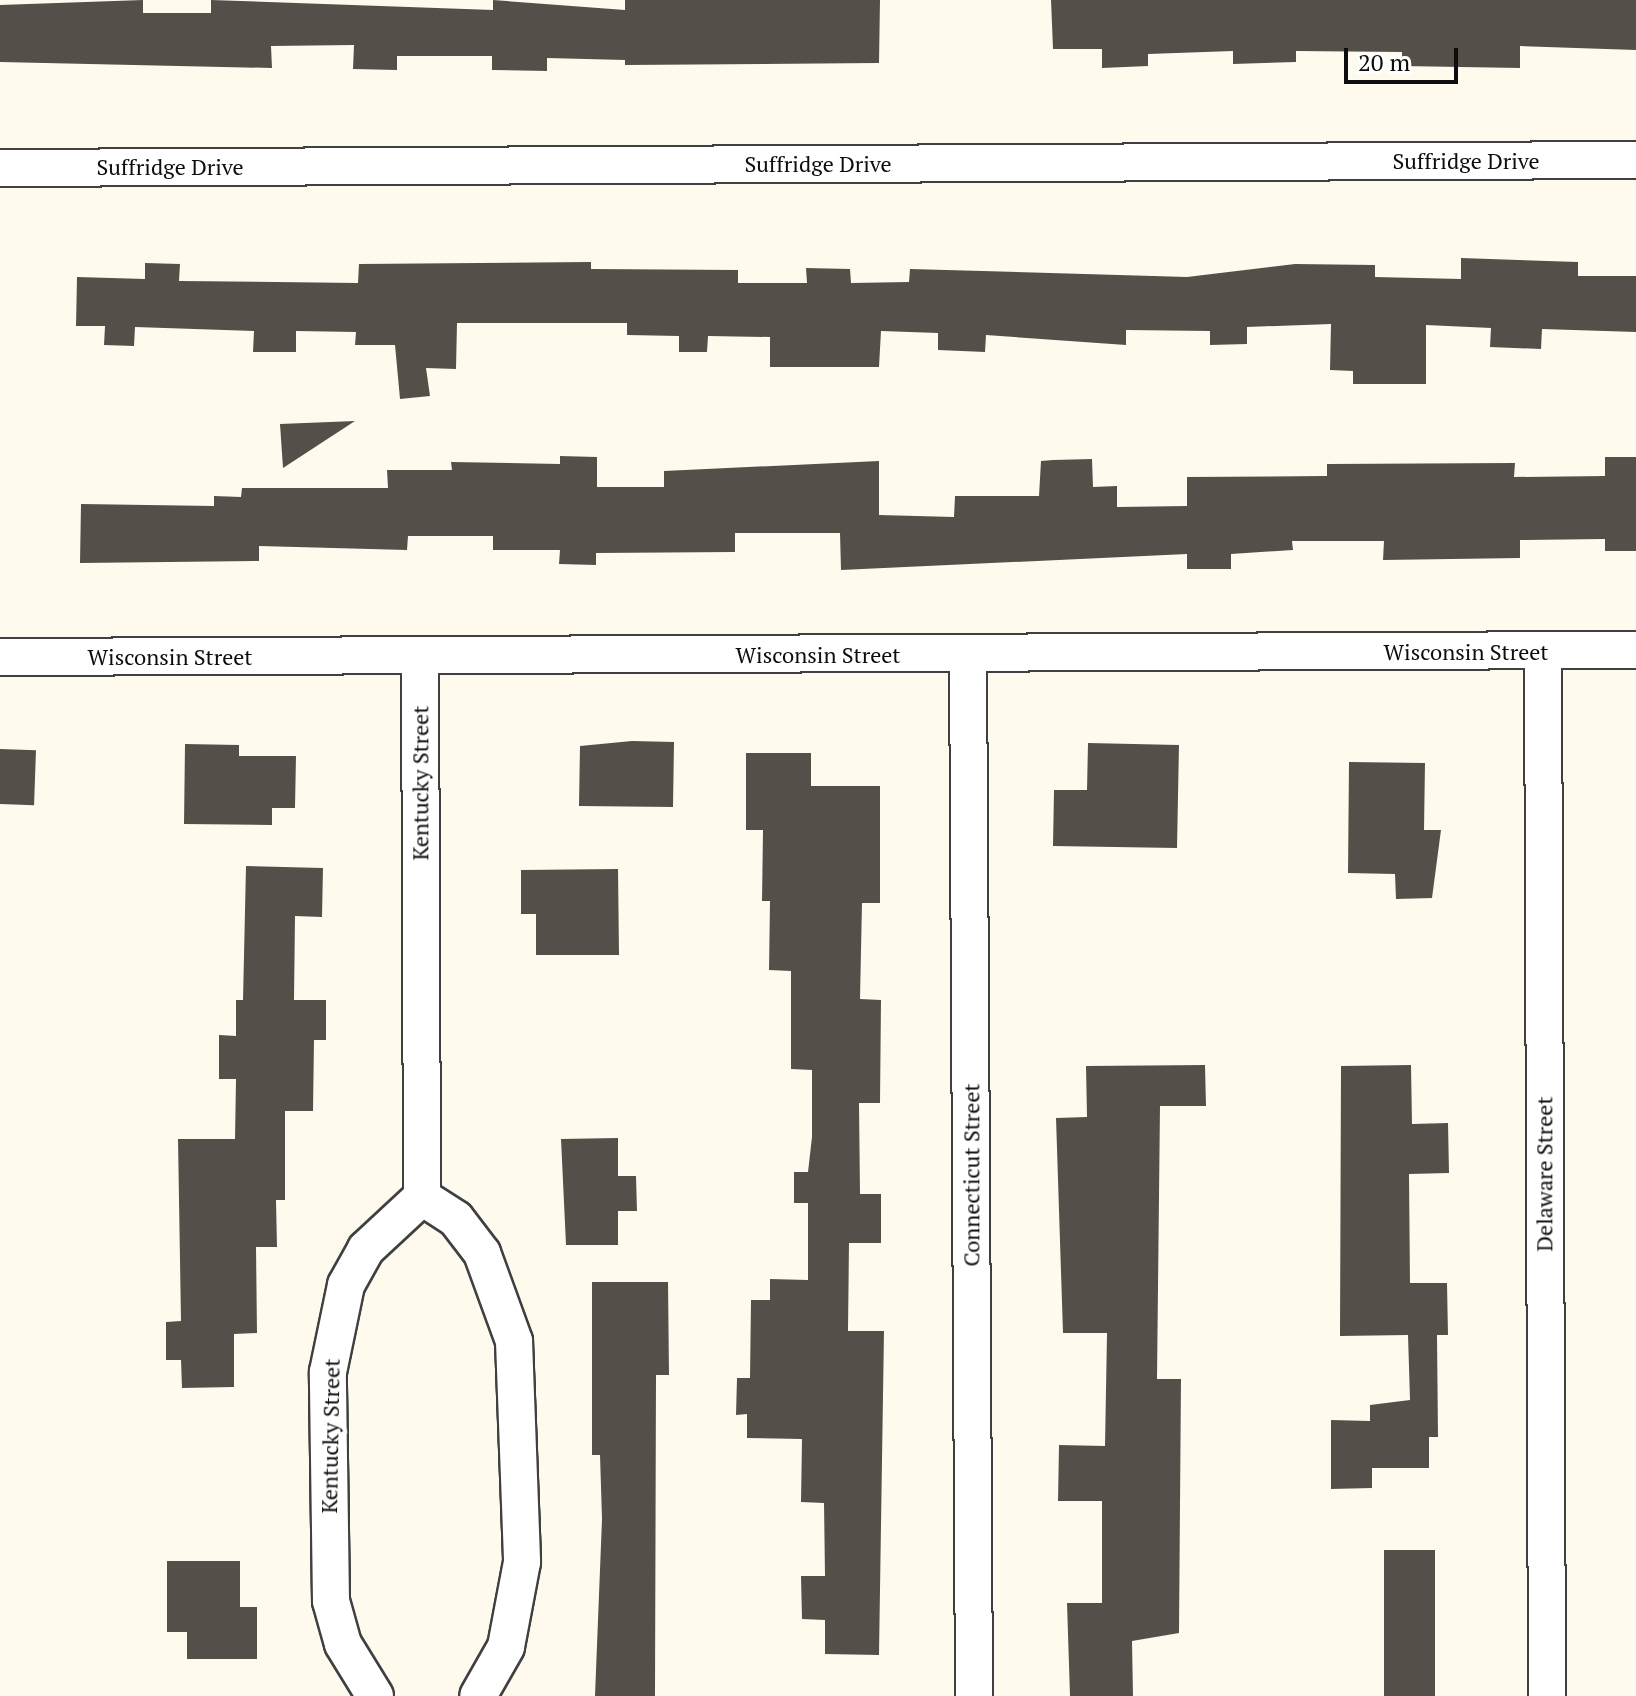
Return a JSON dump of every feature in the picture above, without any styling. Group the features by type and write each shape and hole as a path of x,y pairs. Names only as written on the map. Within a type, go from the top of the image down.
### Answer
{"street":[{"name":"Suffridge Drive","path":"0,168 1636,160"},
{"name":"Wisconsin Street","path":"0,657 1636,650"},
{"name":"Delaware Street","path":"1543,651 1547,1696"},
{"name":"Connecticut Street","path":"968,655 974,1696"},
{"name":"Kentucky Street","path":"375,1696 343,1644 331,1601 328,1372 346,1285 366,1249 422,1197 420,657"},
{"path":"422,1197 456,1219 482,1253 502,1296 515,1356 522,1562 506,1647 478,1696"}],"building":[{"path":"143,0 143,13 211,13 211,0 493,10 493,0 625,10 625,0 880,0 879,63 625,65 625,60 547,58 547,71 492,70 492,56 397,56 397,70 353,69 354,45 271,46 272,68 0,62 0,5"},
{"path":"1051,0 1636,0 1636,50 1520,46 1520,68 1402,66 1402,52 1296,51 1296,62 1233,64 1233,51 1148,54 1148,66 1102,68 1102,49 1053,49"},
{"path":"1461,258 1578,262 1578,276 1636,276 1636,332 1542,329 1541,349 1490,347 1491,328 1426,325 1426,384 1353,384 1353,371 1330,370 1331,324 1247,327 1247,344 1210,345 1210,331 1126,330 1126,345 986,335 985,352 938,350 938,333 881,331 879,367 770,367 770,337 708,336 707,352 679,352 679,336 627,335 627,323 457,323 456,369 426,368 430,396 400,399 395,345 355,345 356,332 296,331 296,352 253,352 254,331 135,327 134,346 104,345 105,326 76,326 77,277 145,279 145,263 180,264 179,281 358,283 359,264 591,262 591,269 738,270 738,283 807,283 806,268 850,269 851,283 909,282 910,269 1187,277 1295,264 1375,265 1375,277 1461,279"},
{"path":"355,421 283,468 280,424"},
{"path":"560,456 597,457 597,487 664,487 664,471 879,461 879,515 954,517 955,496 1039,496 1041,461 1092,459 1093,487 1117,486 1117,507 1187,506 1187,477 1327,476 1327,464 1515,463 1514,477 1605,476 1605,457 1636,457 1636,551 1605,551 1605,539 1520,540 1520,558 1383,560 1384,541 1292,541 1293,550 1231,554 1231,569 1187,569 1187,554 841,570 840,533 735,533 735,552 596,553 596,565 559,564 560,550 493,550 493,536 408,536 407,550 259,546 259,561 80,563 81,504 214,506 214,496 241,497 242,488 388,488 387,470 452,470 451,462 560,464"},
{"path":"632,741 674,742 673,807 579,806 580,746"},
{"path":"1088,743 1179,745 1177,848 1053,846 1054,790 1087,790"},
{"path":"185,744 239,745 239,756 296,756 295,808 272,808 272,825 184,824"},
{"path":"0,749 36,750 34,805 0,804"},
{"path":"746,753 811,753 811,786 880,786 880,903 862,903 860,999 881,1000 880,1103 859,1103 860,1194 881,1194 881,1243 849,1243 848,1331 884,1331 879,1655 825,1654 825,1620 802,1619 801,1576 825,1576 824,1503 801,1502 802,1439 747,1438 747,1414 736,1415 737,1378 750,1378 751,1300 770,1300 770,1279 808,1280 808,1203 794,1203 794,1172 808,1172 812,1137 812,1070 791,1069 791,971 769,970 770,901 762,901 763,830 746,830"},
{"path":"1349,762 1425,763 1424,830 1441,830 1432,898 1396,899 1395,874 1348,873"},
{"path":"246,866 323,868 322,917 295,916 294,1000 326,1000 326,1040 314,1040 313,1111 285,1111 285,1200 276,1200 277,1247 256,1247 257,1333 234,1334 234,1387 182,1388 181,1360 166,1360 166,1322 181,1321 178,1139 235,1139 236,1079 219,1079 219,1035 236,1036 236,1000 243,1000"},
{"path":"618,869 619,955 536,955 536,914 521,914 521,870"},
{"path":"1205,1065 1206,1106 1160,1106 1157,1379 1181,1379 1179,1633 1132,1641 1133,1696 1070,1696 1067,1603 1102,1603 1102,1501 1058,1501 1059,1445 1105,1446 1107,1333 1063,1333 1056,1118 1087,1117 1086,1066"},
{"path":"1411,1065 1412,1124 1448,1123 1449,1173 1409,1174 1410,1283 1447,1283 1448,1335 1437,1335 1438,1437 1429,1437 1429,1468 1372,1468 1372,1488 1331,1489 1331,1420 1370,1421 1370,1405 1410,1400 1408,1335 1340,1336 1341,1066"},
{"path":"618,1138 618,1176 636,1176 637,1211 618,1211 618,1245 566,1245 561,1139"},
{"path":"592,1282 668,1282 669,1375 656,1375 655,1696 595,1696 602,1519 600,1455 592,1455"},
{"path":"1384,1550 1435,1550 1435,1696 1384,1696"},
{"path":"167,1561 240,1561 240,1607 257,1607 257,1659 187,1659 187,1632 167,1632"}]}
